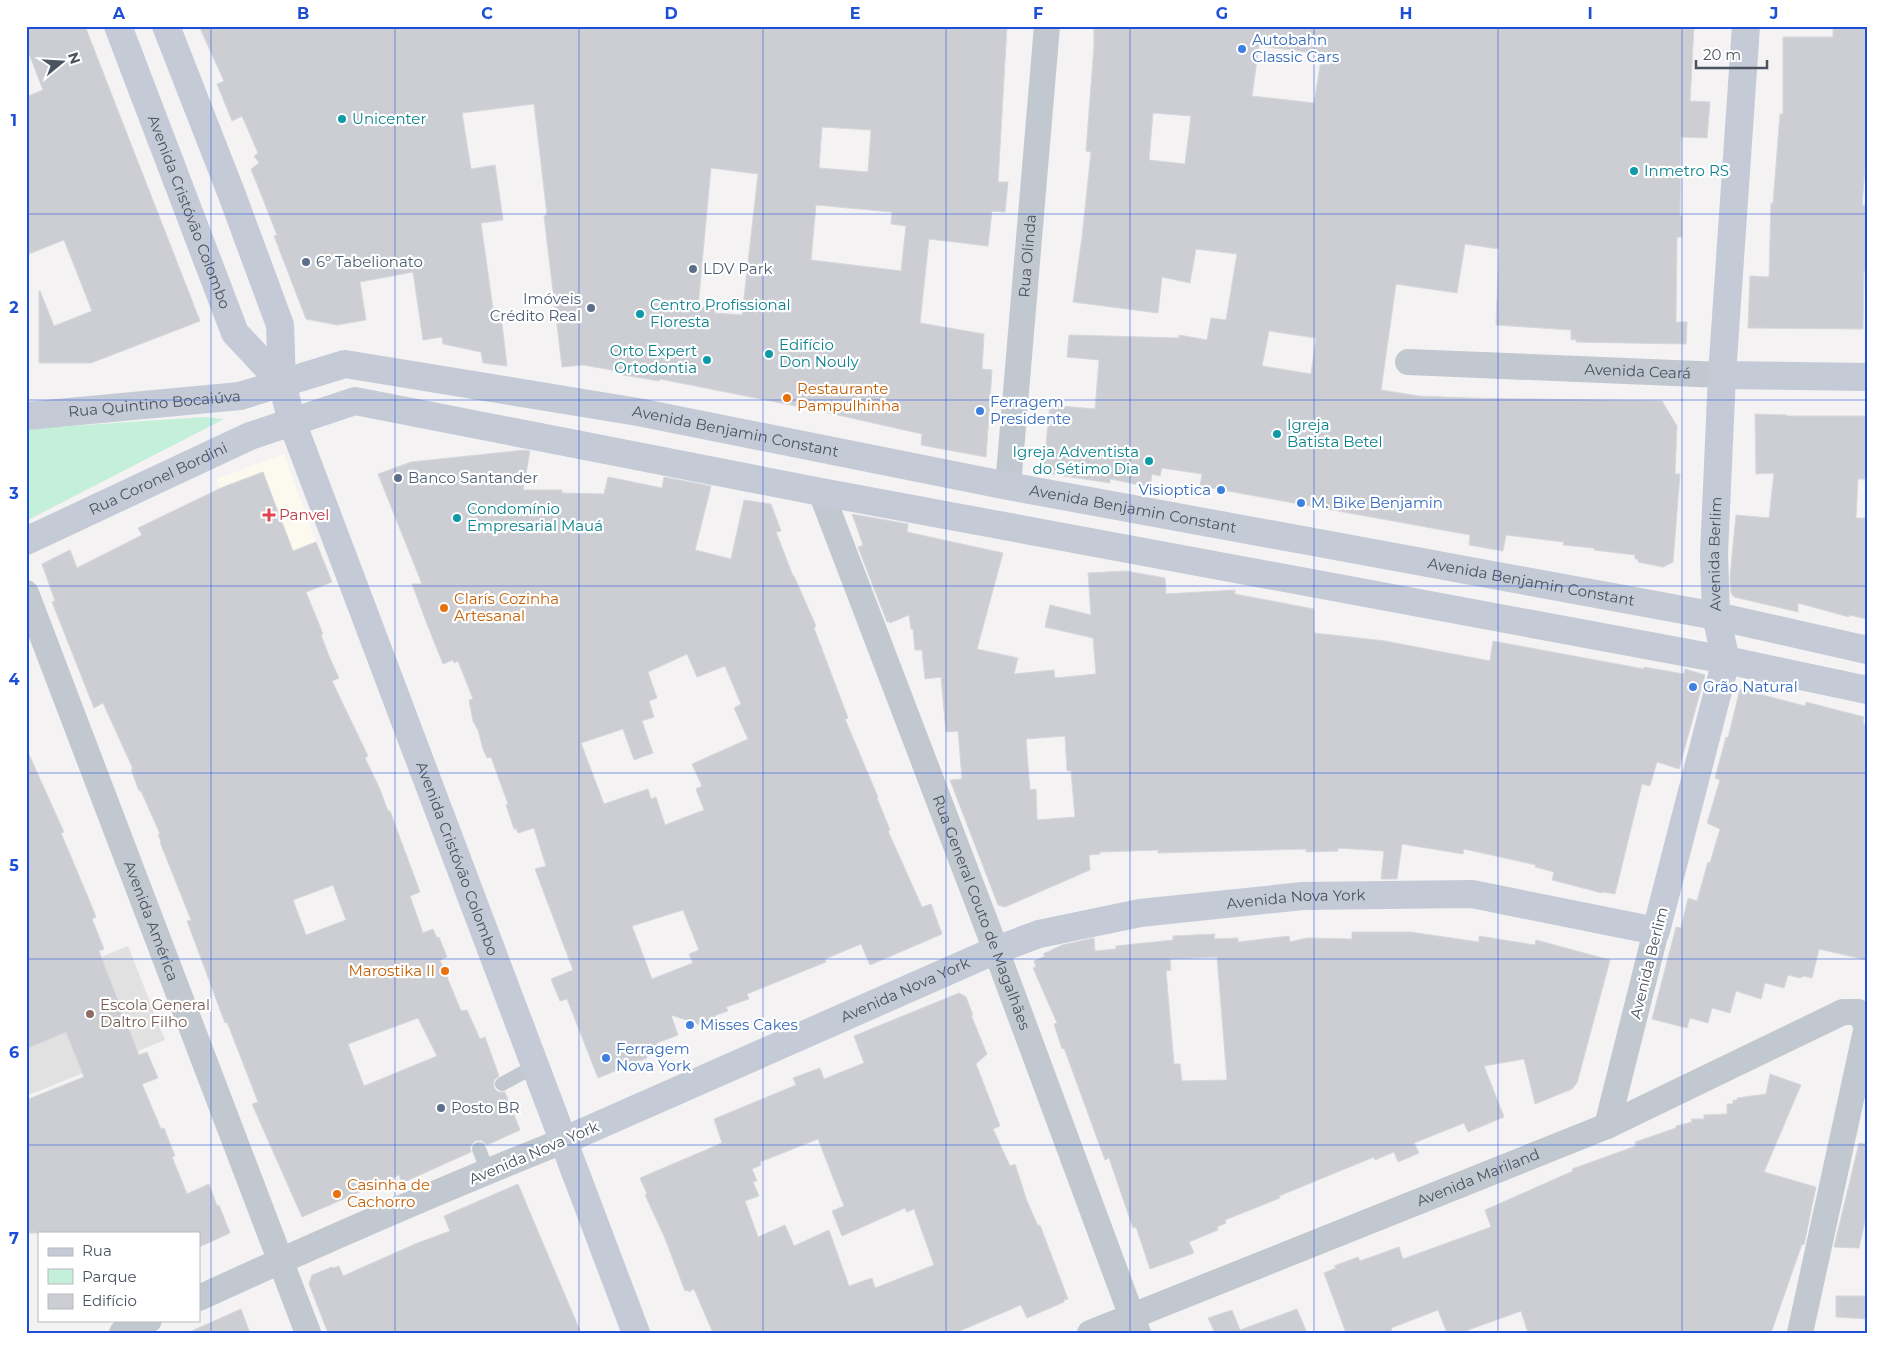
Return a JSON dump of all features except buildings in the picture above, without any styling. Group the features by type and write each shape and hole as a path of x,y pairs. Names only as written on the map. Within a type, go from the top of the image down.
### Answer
{"main road":[{"name":"Avenida Cristóvão Colombo","path":"118,26 235,333 282,383"},
{"name":"Avenida Cristóvão Colombo","path":"166,26 280,325 282,383 292,422 636,1333"},
{"name":"Avenida Berlim","path":"1656,931 1726,660 1716,616 1714,554 1722,375 1746,26"},
{"name":"Avenida Benjamin Constant","path":"282,383 345,364 638,412 1008,486 1716,616 1867,650"},
{"name":"Avenida Ceará","path":"1722,375 1867,376"},
{"name":"Rua Quintino Bocaiúva","path":"26,416 240,396 282,383"},
{"path":"292,422 355,401 821,492 1726,660 1867,690"},
{"name":"Rua Coronel Bordini","path":"26,541 250,436 292,422"},
{"name":"Avenida Nova York","path":"563,1141 996,950 1039,934 1140,914 1303,896 1472,894 1656,931"}],"street":[{"name":"Rua Olinda","path":"1008,486 1047,26"},
{"name":"Avenida Ceará","path":"1408,362 1722,375"},
{"name":"Rua General Couto de Magalhães","path":"821,492 996,950 1135,1324"},
{"name":"Avenida América","path":"26,593 308,1333"},
{"name":"Avenida Berlim","path":"1607,1126 1656,931"},
{"name":"Avenida Mariland","path":"1090,1333 1135,1324 1607,1126 1843,1012 1864,1021"},
{"path":"1800,1333 1864,1021"},
{"name":"Avenida Nova York","path":"200,1298 483,1160 563,1141"},
{"path":"122,1333 145,1322"}],"lane":[{"path":"502,1084 535,1066"}],"shaded area":[{"name":"Panvel","path":"284,454 316,542 256,566 216,479"},
{"name":"Escola General Daltro Filho","path":"128,946 165,1040 26,1096 26,988"}],"green space":[{"path":"205,417 224,419 26,521 26,429"}],"place":[{"name":"Autobahn Classic Cars","path":"1242,49"},
{"name":"Unicenter","path":"342,119"},
{"name":"Inmetro RS","path":"1634,171"},
{"name":"6º Tabelionato","path":"306,262"},
{"name":"LDV Park","path":"693,269"},
{"name":"Imóveis Crédito Real","path":"591,308"},
{"name":"Centro Profissional Floresta","path":"640,314"},
{"name":"Edifício Don Nouly","path":"769,354"},
{"name":"Orto Expert Ortodontia","path":"707,360"},
{"name":"Restaurante Pampulhinha","path":"787,398"},
{"name":"Ferragem Presidente","path":"980,411"},
{"name":"Igreja Batista Betel","path":"1277,434"},
{"name":"Igreja Adventista do Sétimo Dia","path":"1149,461"},
{"name":"Banco Santander","path":"398,478"},
{"name":"Visioptica","path":"1221,490"},
{"name":"M. Bike Benjamin","path":"1301,503"},
{"name":"Panvel","path":"269,515"},
{"name":"Condomínio Empresarial Mauá","path":"457,518"},
{"name":"Clarís Cozinha Artesanal","path":"444,608"},
{"name":"Grão Natural","path":"1693,687"},
{"name":"Marostika II","path":"445,971"},
{"name":"Escola General Daltro Filho","path":"90,1014"},
{"name":"Misses Cakes","path":"690,1025"},
{"name":"Ferragem Nova York","path":"606,1058"},
{"name":"Posto BR","path":"441,1108"},
{"name":"Casinha de Cachorro","path":"337,1194"}]}
